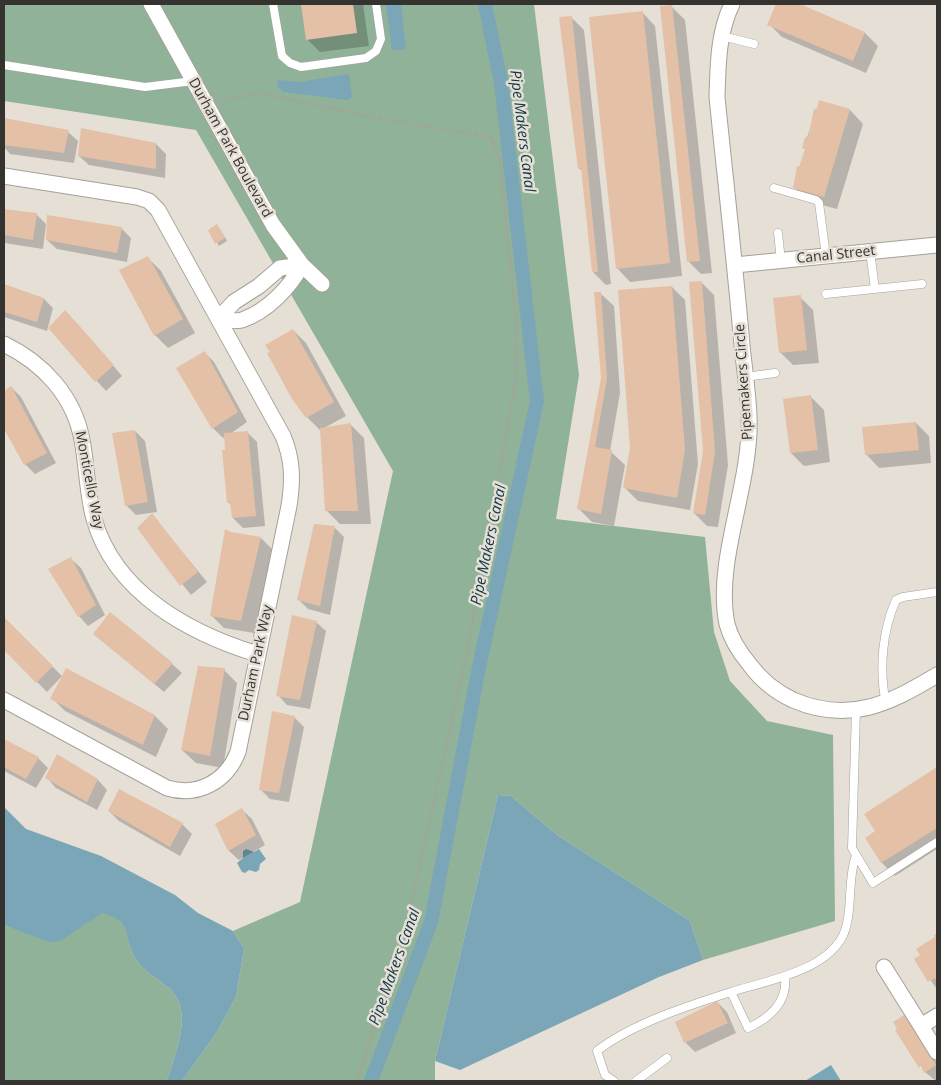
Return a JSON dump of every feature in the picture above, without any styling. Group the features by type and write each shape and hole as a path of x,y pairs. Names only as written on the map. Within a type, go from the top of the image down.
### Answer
{"street":[{"name":"Durham Park Boulevard","path":"151,4 273,225 302,265 322,284"},
{"name":"Pipemakers Circle","path":"732,4 727,15 718,55 716,97 735,265 749,415 749,446 746,472 724,578 728,625 736,648 766,683 783,696 802,704 836,712 886,704 937,675"},
{"name":"Durham Park Way","path":"4,176 137,196 149,201 163,217 283,436 292,467 289,506 235,760 219,780 198,790 176,790 158,784 4,700"},
{"name":"Canal Street","path":"735,265 937,245"},
{"path":"219,318 234,302 280,268 302,265"},
{"path":"219,318 241,320 276,298 292,284 302,265"},
{"path":"263,282 276,298"},
{"name":"Monticello Way","path":"4,344 24,354 43,370 59,388 72,408 80,430 94,520 105,546 119,568 148,599 176,619 217,641 257,654"},
{"path":"884,967 937,1052"},
{"path":"921,1026 937,1016"}],"lane":[{"path":"273,4 282,56 290,63 301,67 366,58 376,51 381,39 376,4"},
{"path":"722,36 754,44"},
{"path":"4,65 145,87 193,81"},
{"path":"774,188 816,200 819,204 826,256"},
{"path":"778,233 781,260"},
{"path":"870,252 875,289"},
{"path":"826,294 922,284"},
{"path":"745,377 775,373"},
{"path":"886,704 881,679 882,662 892,609 896,600 903,597 937,592"},
{"path":"856,710 852,848 873,883 937,842"},
{"path":"614,1081 605,1075 597,1051 609,1041 681,1009 785,976 817,962 840,943 848,923 852,865 856,855"},
{"path":"731,992 748,1028 764,1020 777,1008 784,993 785,976"},
{"path":"636,1081 667,1058"}],"path":[{"path":"205,103 261,92 376,118 491,137 500,161 516,318 516,385 467,652 401,950 356,1081"}],"green space":[{"path":"4,4 534,4 579,375 556,519 705,537 714,632 730,681 767,721 833,735 835,921 703,960 690,921 557,835 511,796 498,795 435,1061 435,1081 182,1081 217,1032 236,997 244,949 233,931 300,902 393,471 196,130 4,101"},
{"path":"102,912 123,924 131,950 138,963 169,988 177,997 181,1008 181,1033 167,1081 4,1081 4,925 12,928 82,926"}],"water":[{"path":"386,4 401,4 406,49 392,50"},
{"path":"349,74 352,97 348,100 284,92 277,86 278,80 299,82"},
{"path":"498,795 511,796 557,835 690,921 703,960 659,977 460,1070 435,1061"},
{"path":"4,807 26,829 101,856 175,895 198,913 233,931 244,949 236,997 217,1032 182,1081 167,1081 181,1033 181,1008 177,997 169,988 138,963 131,950 126,930 119,920 102,913 60,941 49,942 4,925"},
{"path":"246,849 254,852 259,849 266,859 260,864 259,870 256,872 249,870 245,873 242,872 237,863 243,858 243,851"},
{"path":"831,1065 841,1081 805,1081"}],"building":[{"path":"301,4 353,4 357,33 306,40"},
{"path":"776,4 800,4 865,32 853,61 767,25"},
{"path":"672,5 700,261 687,262 660,6"},
{"path":"643,11 670,263 616,269 589,17"},
{"path":"572,16 598,272 592,272 581,168 578,169 559,17"},
{"path":"819,100 850,109 824,197 793,188 797,166 799,167 805,149 802,148 805,137 808,138 814,109 817,109"},
{"path":"4,118 69,130 64,153 4,145"},
{"path":"81,128 156,143 156,169 78,156"},
{"path":"4,209 37,213 33,240 4,235"},
{"path":"47,215 122,227 117,253 46,240"},
{"path":"217,224 225,238 215,244 208,230"},
{"path":"148,256 183,319 154,336 119,270"},
{"path":"702,281 715,452 705,515 693,513 703,451 689,282"},
{"path":"4,284 44,298 37,322 4,312"},
{"path":"672,286 685,450 677,498 623,488 630,448 618,290"},
{"path":"594,292 601,292 607,379 595,447 612,450 601,514 577,509 601,378"},
{"path":"801,295 807,350 779,353 773,298"},
{"path":"65,310 114,365 95,382 48,328"},
{"path":"293,329 334,402 306,418 292,399 267,353 270,352 265,345"},
{"path":"205,351 238,412 212,429 176,368"},
{"path":"11,386 47,453 24,465 4,429 4,391"},
{"path":"811,395 818,450 790,453 783,399"},
{"path":"916,422 919,450 865,455 862,427"},
{"path":"351,423 358,511 325,511 320,428"},
{"path":"135,430 148,502 125,506 112,433"},
{"path":"248,431 256,516 232,518 230,502 227,503 222,450 225,450 224,433"},
{"path":"152,513 198,572 180,586 137,528"},
{"path":"314,524 335,526 320,606 297,600"},
{"path":"225,529 231,532 261,537 241,621 210,616"},
{"path":"71,557 96,605 78,617 48,569"},
{"path":"110,612 173,663 154,684 93,634"},
{"path":"292,615 317,621 300,700 276,696"},
{"path":"4,617 53,666 36,683 4,650"},
{"path":"198,666 225,668 210,756 181,750"},
{"path":"66,668 155,715 143,745 50,699"},
{"path":"272,711 295,716 279,793 259,790"},
{"path":"4,739 39,757 26,779 4,767"},
{"path":"57,754 98,779 87,802 45,778"},
{"path":"937,767 937,828 881,863 865,838 875,831 864,814"},
{"path":"119,789 183,823 170,847 108,811"},
{"path":"242,808 256,835 228,851 215,824"},
{"path":"937,933 937,983 935,978 928,982 914,959 920,955 916,949 935,937 934,935"},
{"path":"717,1001 728,1023 684,1043 675,1022"},
{"path":"904,1015 936,1065 924,1073 895,1030 897,1029 893,1022"}],"waterway":[{"name":"Pipe Makers Canal","path":"371,1081 431,922 479,667 537,401 501,83 485,4"}]}
